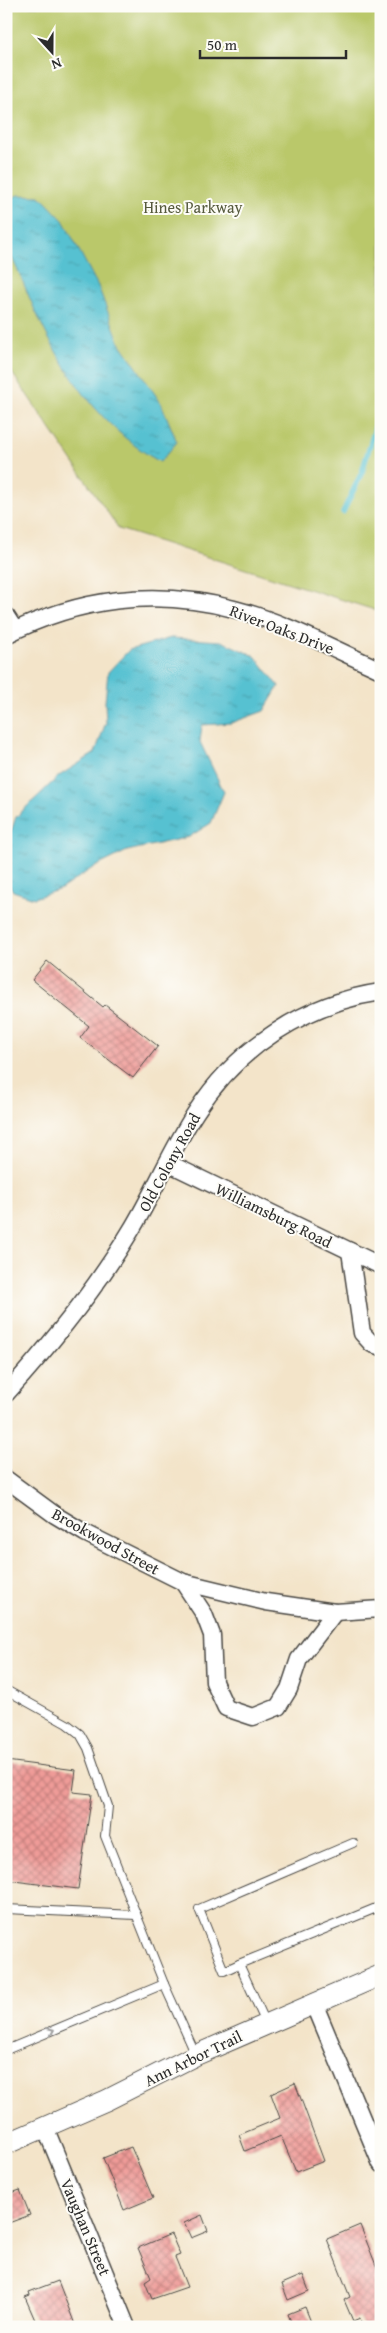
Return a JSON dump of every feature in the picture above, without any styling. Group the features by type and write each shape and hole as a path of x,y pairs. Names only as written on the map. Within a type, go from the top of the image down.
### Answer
{"street":[{"name":"River Oaks Drive","path":"11,633 36,620 88,604 121,599 177,598 235,609 267,620 381,670"},
{"path":"6,616 11,633"},
{"name":"Old Colony Road","path":"6,1394 40,1357 87,1297 129,1234 195,1112 214,1086 249,1051 273,1033 323,1007 381,992"},
{"name":"Williamsburg Road","path":"168,1163 381,1266"},
{"path":"350,1251 362,1333 372,1344 381,1347"},
{"name":"Brookwood Street","path":"6,1479 55,1515 85,1533 182,1582 266,1602 335,1612 381,1609"},
{"name":"Brookwood Street","path":"182,1582 204,1614 212,1635 214,1682 226,1708 253,1717 278,1707 289,1689 300,1658 335,1612"},
{"name":"Ann Arbor Trail","path":"6,2144 107,2100 196,2055 266,2023 381,1975"},
{"path":"314,2003 381,2164"},
{"name":"Vaughan Street","path":"46,2127 127,2327"}],"lane":[{"path":"6,1690 67,1724 80,1734 88,1748 108,1806 105,1836 164,1984 196,2055"},
{"path":"353,1843 199,1909 224,1971 381,1906"},
{"path":"6,1909 136,1915"},
{"path":"239,1964 266,2023"},
{"path":"6,2050 164,1984"}],"green space":[{"name":"Hines Parkway","path":"6,6 381,6 381,612 119,529 6,364"}],"water":[{"path":"18,195 40,196 63,220 98,286 119,341 161,403 177,442 160,462 114,428 94,407 76,384 47,334 7,244 6,201"},
{"path":"171,638 221,641 255,656 279,686 264,711 231,723 202,725 200,742 224,792 211,823 189,837 127,851 91,869 61,889 34,898 13,891 6,880 6,846 16,817 59,776 95,753 106,722 105,702 108,672 129,650"}],"building":[{"path":"47,961 103,1007 105,1005 158,1046 133,1078 80,1038 89,1026 32,980"},
{"path":"6,1761 76,1770 73,1792 92,1794 78,1889 6,1880"},
{"path":"295,2083 324,2161 296,2172 281,2136 245,2151 239,2135 280,2118 271,2094"},
{"path":"131,2147 153,2198 124,2210 103,2158"},
{"path":"20,2190 30,2215 6,2224 6,2195"},
{"path":"202,2215 208,2231 191,2238 184,2223"},
{"path":"360,2225 381,2278 381,2327 363,2327 360,2318 353,2321 344,2300 350,2297 327,2239"},
{"path":"171,2234 180,2255 175,2257 187,2287 152,2299 145,2282 151,2278 138,2248"},
{"path":"303,2275 309,2291 288,2300 282,2284"},
{"path":"58,2281 76,2327 38,2327 25,2297 30,2295 29,2292"},
{"path":"305,2307 313,2327 293,2327 288,2314"}],"waterway":[{"path":"343,512 362,472 381,408"}]}
